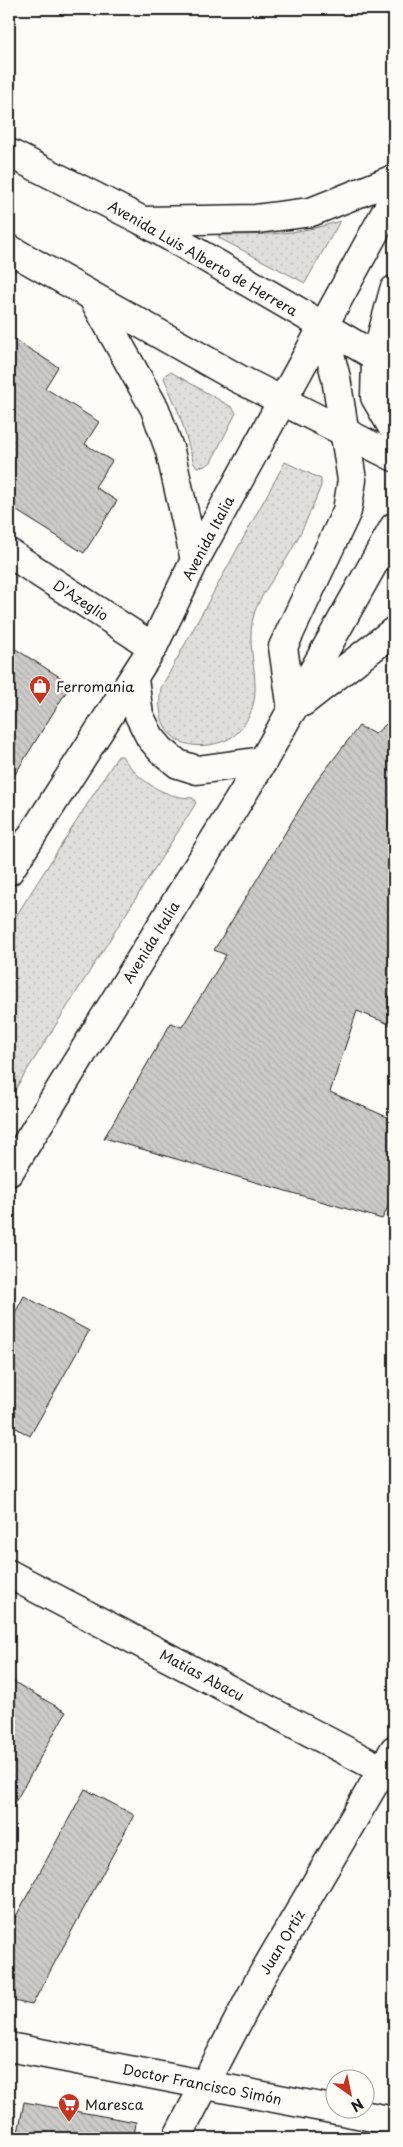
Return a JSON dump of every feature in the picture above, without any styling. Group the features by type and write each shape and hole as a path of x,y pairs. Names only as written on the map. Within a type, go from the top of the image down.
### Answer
{"main road":[{"name":"Avenida Luis Alberto de Herrera","path":"9,153 143,221 385,362"},
{"path":"143,221 256,219 311,212 394,178"},
{"name":"Avenida Italia","path":"9,871 153,647 195,560 394,197"},
{"path":"9,249 93,298 283,402 394,457"},
{"path":"394,290 385,362 375,397 394,430"},
{"path":"93,298 155,409 170,450 195,560"},
{"path":"323,327 336,378 352,480 346,511 283,647 292,710 394,631"},
{"name":"Avenida Italia","path":"9,1172 263,761 394,527"},
{"name":"D'Azeglio","path":"9,553 153,647"},
{"path":"134,679 139,715 150,736 161,750 178,764 197,770 263,761"},
{"name":"Matías Abacu","path":"9,1574 391,1766"},
{"name":"Juan Ortiz","path":"177,2138 260,1979 391,1766"},
{"name":"Doctor Francisco Simón","path":"9,2047 394,2121"}],"shaded area":[{"path":"340,221 305,283 219,238 219,235 294,232"},
{"path":"171,372 233,408 236,413 211,462 206,466 197,467 194,464 180,416 164,378 166,374"},
{"path":"285,462 321,479 321,486 287,558 256,607 251,629 255,689 254,703 249,717 239,731 225,741 209,745 184,743 175,738 163,723 160,712 161,688"},
{"path":"118,756 122,756 136,773 152,786 172,795 193,798 196,803 9,1099 9,927"}],"building":[{"path":"9,336 58,367 45,388 99,422 85,444 112,461 95,487 117,501 84,553 9,506"},
{"path":"9,645 71,684 9,784"},
{"path":"394,717 394,1026 357,1011 330,1092 394,1120 394,1195 382,1219 104,1138 171,1023 182,1027 226,955 214,950 316,782 359,726 375,734"},
{"path":"24,1296 89,1331 30,1436 9,1424 9,1324"},
{"path":"9,1679 66,1712 9,1813"},
{"path":"85,1789 134,1815 32,2005 9,2000 9,1929"},
{"name":"Maresca","path":"24,2102 136,2122 134,2138 17,2138"}],"place":[{"name":"Ferromania","path":"40,705"},
{"name":"Maresca","path":"69,2123"}]}
